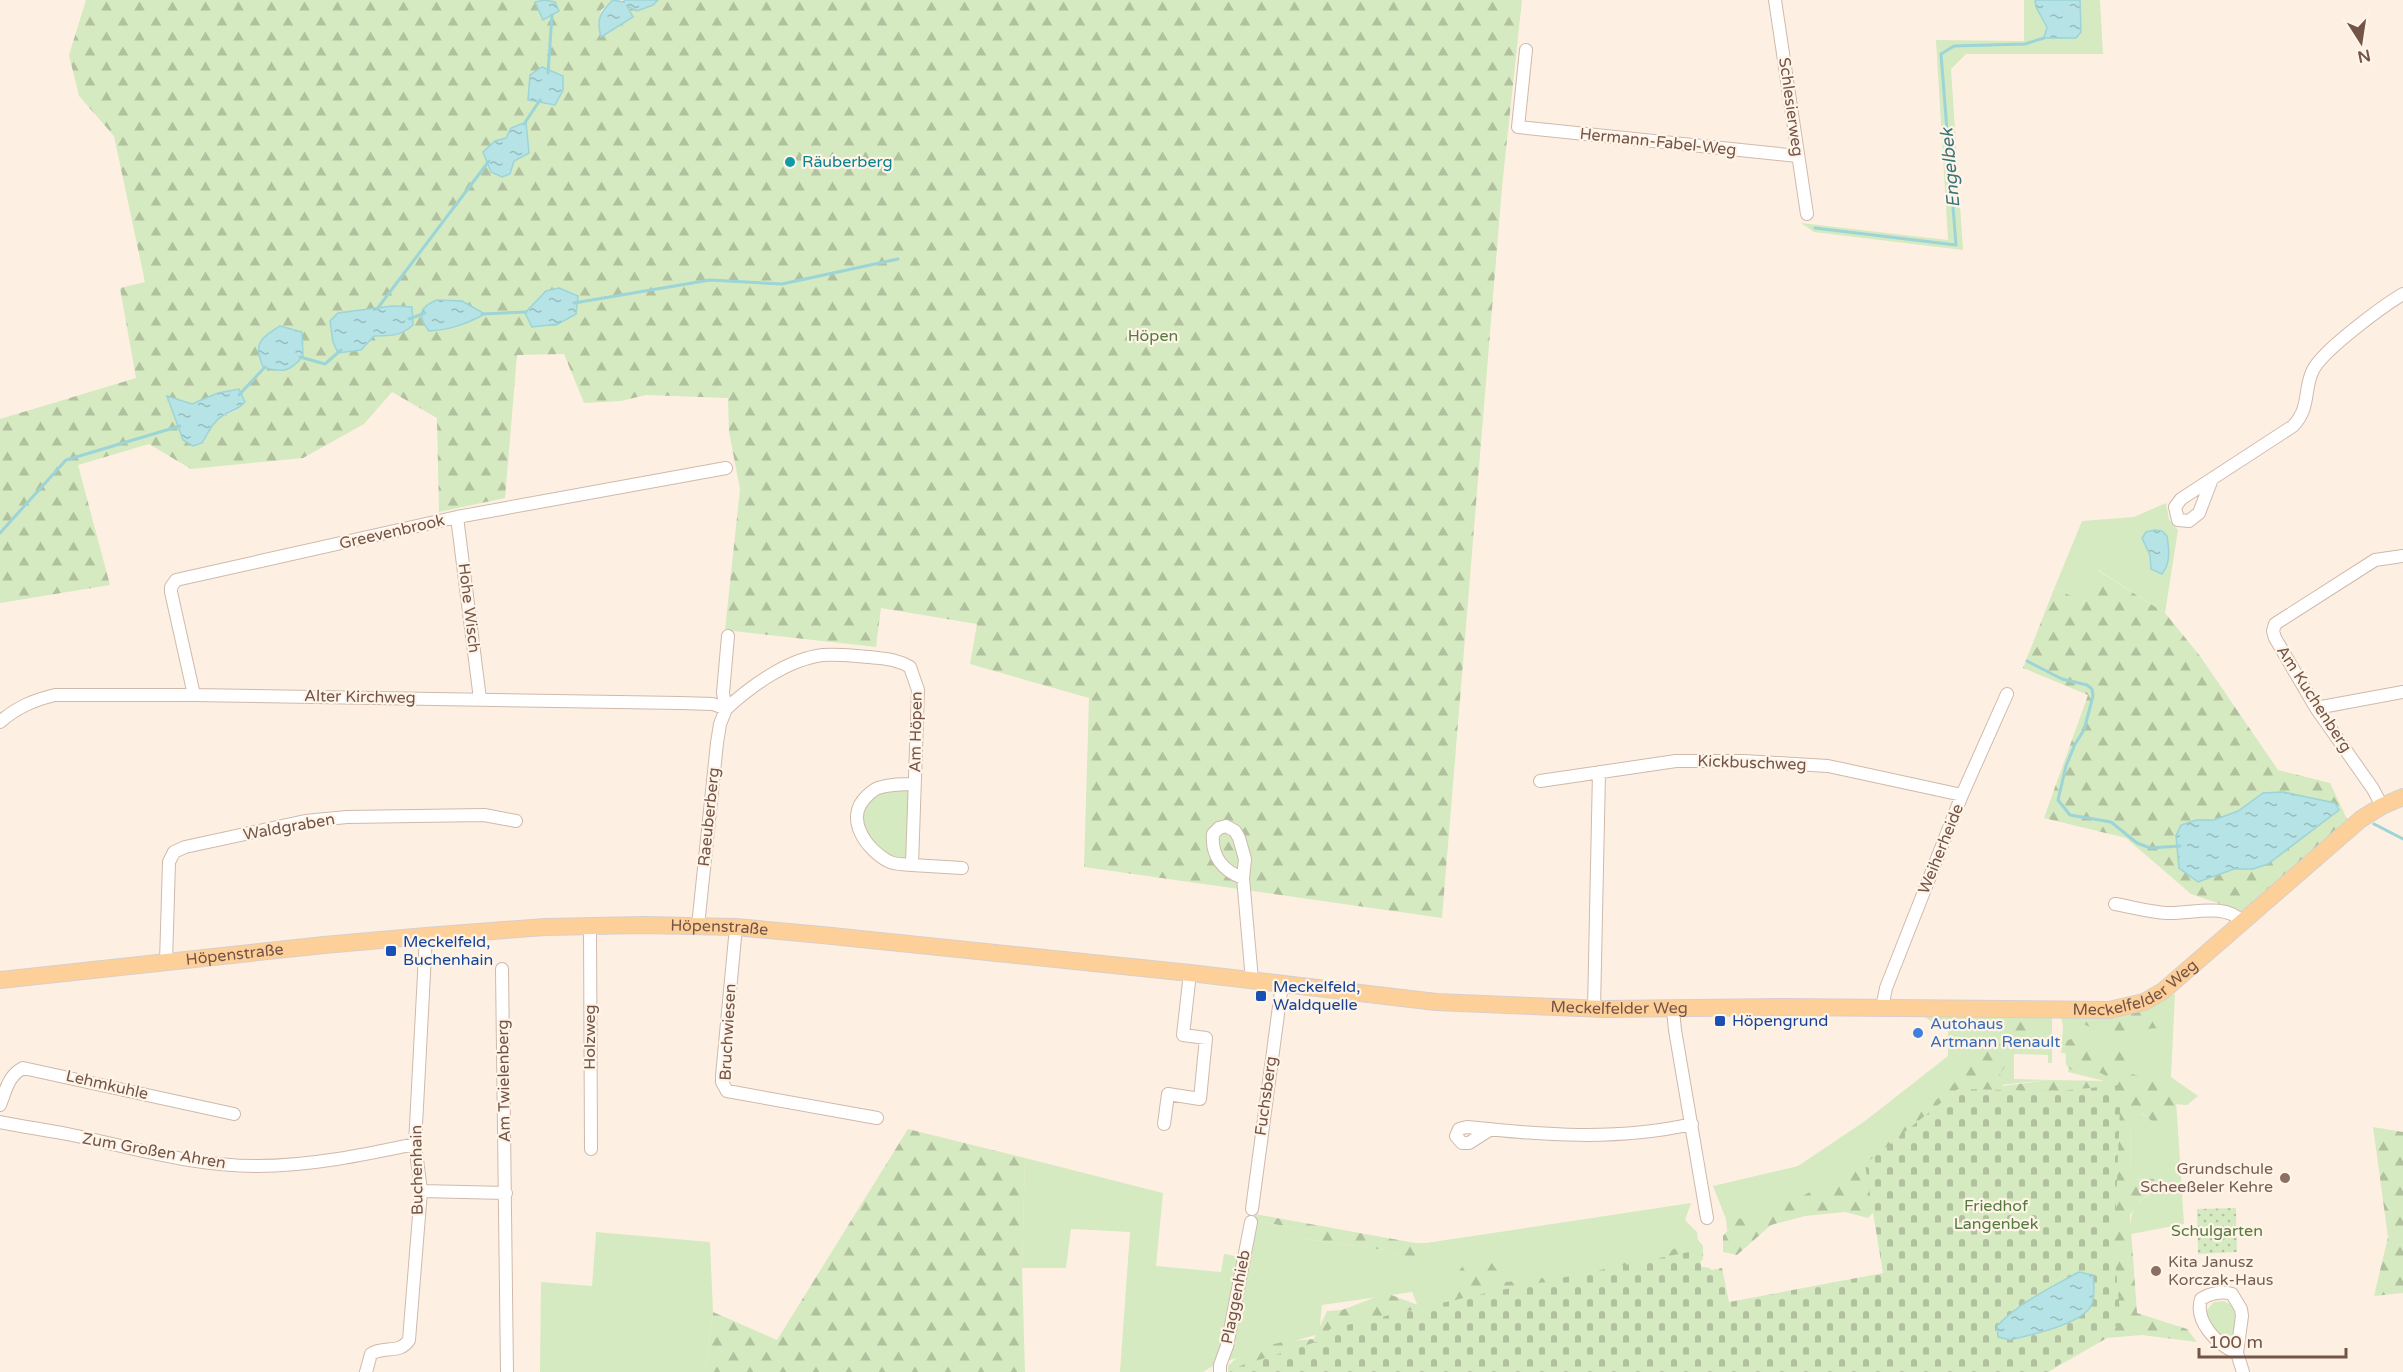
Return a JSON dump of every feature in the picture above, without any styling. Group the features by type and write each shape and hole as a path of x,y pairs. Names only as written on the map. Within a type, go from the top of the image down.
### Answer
{"main road":[{"name":"Meckelfelder Weg","path":"1436,1002 1674,1010 1785,1007 2092,1011 2122,1008 2144,1002 2163,991 2352,827 2382,806 2403,797"},
{"name":"Höpenstraße","path":"0,980 426,936 590,926 699,926 736,927 1190,973 1436,1002"}],"street":[{"name":"Schlesierweg","path":"1775,0 1807,214"},
{"name":"Hermann-Fabel-Weg","path":"1526,50 1518,127 1798,156"},
{"path":"2212,479 2293,426 2303,412 2310,378 2324,355 2403,294"},
{"name":"Greevenbrook","path":"194,694 171,592 172,583 176,580 458,517 726,468"},
{"name":"Hohe Wisch","path":"458,517 480,699"},
{"name":"Am Kuchenberg","path":"2382,806 2373,789 2316,708 2275,639 2273,631 2275,624 2375,560 2403,556"},
{"path":"726,709 723,693 728,636"},
{"name":"Am Höpen","path":"726,709 740,696 763,681 804,660 822,655 842,654 899,660 910,667 918,690 915,784 912,865 891,863 876,854 863,839 858,829 858,809 863,800 875,789 894,784 915,784"},
{"path":"2316,708 2403,692"},
{"name":"Alter Kirchweg","path":"0,722 18,708 38,699 55,695 194,694 680,703 713,704 726,709"},
{"name":"Weiherheide","path":"1882,1008 1886,988 1962,795 2007,694"},
{"name":"Raeuberberg","path":"699,926 717,743 720,724 726,709"},
{"name":"Kickbuschweg","path":"1540,782 1676,761 1744,760 1828,766 1962,795"},
{"path":"1594,1009 1599,772"},
{"name":"Waldgraben","path":"166,962 169,862 174,852 305,821 347,817 484,815 516,821"},
{"path":"912,865 962,868"},
{"path":"1243,878 1252,980"},
{"path":"2115,904 2166,913 2225,910 2235,914 2242,922"},
{"name":"Holzweg","path":"590,926 591,1149"},
{"name":"Bruchwiesen","path":"736,927 722,1076 727,1091 877,1118"},
{"name":"Buchenhain","path":"366,1372 371,1354 378,1348 397,1350 404,1347 409,1340 421,1191 415,1144 426,936"},
{"name":"Am Twielenberg","path":"502,969 507,1372"},
{"path":"1164,1124 1168,1094 1200,1099 1206,1038 1183,1035 1190,973"},
{"name":"Fuchsberg","path":"1252,1216 1282,984"},
{"path":"1674,1010 1675,1030 1707,1218"},
{"name":"Lehmkuhle","path":"0,1105 10,1079 15,1072 23,1068 234,1114"},
{"name":"Zum Großen Ahren","path":"0,1122 169,1157 234,1165 326,1162 415,1144"},
{"path":"1491,1129 1559,1135 1595,1135 1635,1133 1692,1124"},
{"path":"421,1191 506,1193"},
{"name":"Plaggenhieb","path":"1216,1370 1227,1346 1252,1216"},
{"path":"2237,1353 2228,1350 2202,1321 2199,1306 2201,1299 2208,1294 2225,1292 2232,1294 2237,1301 2242,1316 2237,1353 2243,1372"}],"green space":[{"name":"Höpen","path":"86,0 544,0 535,2 555,2 545,0 613,0 601,10 598,24 626,5 653,5 658,0 1522,0 1502,187 1442,918 1084,867 1089,698 970,664 977,624 881,608 876,647 725,630 740,489 729,432 728,398 646,395 621,401 584,403 564,354 517,355 505,498 439,512 437,418 392,392 364,424 303,458 191,469 149,444 78,465 110,585 0,603 0,419 136,378 120,288 145,282 114,136 79,96 69,55","holes":["526,122 510,174 495,141 505,138 512,128","167,397 192,404 238,410 216,422 202,443"]},
{"path":"2024,0 2100,0 2103,54 1966,54 1951,69 1963,250 1814,232 1801,223 1948,240 1936,40 2024,41"},
{"path":"2166,503 2169,519 2178,530 2165,613 2098,570 2085,601 2054,589 2082,521 2134,517"},
{"path":"2097,570 2165,613 2200,656 2278,770 2330,783 2347,819 2244,912 2191,894 2126,838 2044,818 2088,695 2023,668 2054,589 2085,601","holes":["2263,793 2253,869 2234,869 2198,882 2196,820 2216,819 2232,813"]},
{"path":"914,785 912,865 891,862 859,829 863,800 876,789"},
{"path":"2175,994 2171,1077 2198,1096 2187,1105 2172,1104 2121,1085 2068,1072 2068,1053 2061,1053 2064,1015 2151,1003"},
{"path":"2153,1006 2162,1014 2158,1028 2135,1030 2118,1038 2083,1024 2063,1026 2060,1014"},
{"path":"1948,1014 2052,1014 2052,1063 2048,1063 2048,1055 2014,1054 2014,1079 2049,1080 1958,1089 1815,1198 1727,1230 1726,1219 1713,1186 1798,1166 1865,1121 1948,1056"},
{"path":"2050,1016 2051,1025 2038,1030 2039,1038 2051,1041 2044,1052 2025,1053 2005,1029 1992,1031 2010,1061 1999,1074 2007,1080 2002,1086 2049,1080 2111,1081 2132,1074 2155,1081 2176,1103 2177,1115 2157,1125 2142,1113 2130,1118 2131,1180 2154,1179 2157,1187 2140,1201 2130,1215 2137,1313 2187,1329 2197,1342 2142,1335 2107,1338 2048,1372 1884,1201 1868,1218 1845,1212 1805,1216 1771,1225 1737,1255 1723,1252 1723,1236 1736,1220 1801,1197 1845,1172 1884,1142 1901,1119 1933,1103 1973,1065 1978,1045 1971,1031 1935,1024 1925,1017"},
{"path":"2080,1036 2096,1045 2099,1062 2105,1061 2111,1052 2125,1047 2135,1056 2129,1063 2108,1077 2084,1064 2075,1073 2066,1065 2065,1041"},
{"name":"Friedhof Langenbek","path":"2121,1085 2113,1240 2121,1323 2048,1372 1230,1372 1230,1369 1319,1341 1330,1329 1472,1296 1699,1250 1702,1272 1722,1268 1729,1302 1883,1273 1865,1164 1958,1089 2058,1091"},
{"path":"2141,1113 2157,1124 2177,1115 2184,1224 2131,1234 2133,1211 2139,1202 2150,1194 2154,1179 2131,1180 2130,1118"},
{"path":"2373,1127 2403,1132 2403,1293 2374,1296 2388,1237"},
{"path":"908,1129 1025,1158 1022,1268 1025,1372 705,1372 713,1312 777,1340"},
{"path":"1025,1158 1163,1193 1156,1266 1221,1272 1224,1254 1247,1258 1253,1220 1296,1228 1306,1239 1385,1250 1412,1260 1431,1251 1426,1243 1691,1203 1685,1220 1697,1232 1699,1250 1419,1309 1412,1292 1322,1305 1319,1334 1216,1364 1203,1372 1120,1372 1130,1232 1071,1229 1066,1268 1022,1268"},
{"name":"Schulgarten","path":"2236,1208 2237,1252 2198,1254 2197,1209"},
{"path":"1255,1214 1415,1243 1426,1243 1431,1251 1422,1259 1412,1260 1385,1250 1306,1239 1296,1228 1253,1220"},
{"path":"596,1232 710,1242 713,1312 705,1372 540,1372 541,1282 592,1286"},
{"path":"1698,1240 1703,1246 1703,1259 1696,1266 1710,1268 1721,1284 1257,1372 1228,1372 1228,1366 1244,1351 1283,1342 1314,1339 1327,1311 1342,1310 1386,1293 1431,1310 1457,1297 1452,1280 1469,1258 1489,1259 1505,1282 1574,1272 1594,1277 1619,1264 1655,1256"},
{"path":"2224,1301 2234,1306 2237,1317 2236,1342 2228,1342 2208,1321 2206,1311 2214,1302"}],"water":[{"path":"545,0 555,2 559,11 543,20 535,2"},
{"path":"613,0 624,2 624,0 658,0 653,5 637,11 627,6 633,17 601,37 600,17"},
{"path":"2035,0 2080,0 2081,32 2076,38 2044,38 2047,27 2036,7"},
{"path":"542,67 563,76 563,90 555,105 528,100 530,75"},
{"path":"526,122 529,153 514,161 510,174 502,177 491,172 483,152 495,141 506,138 511,128"},
{"path":"559,288 578,296 576,314 558,324 532,327 525,313 546,291"},
{"path":"437,300 462,301 485,314 458,326 429,331 423,321 422,312 426,306"},
{"path":"392,306 412,307 413,325 395,335 374,336 361,350 338,353 333,342 330,321 338,313"},
{"path":"280,326 302,332 303,356 286,370 263,367 259,352 263,338"},
{"path":"239,389 245,402 217,420 202,443 193,446 183,440 167,396 192,404 218,393"},
{"path":"2162,531 2167,536 2168,561 2162,574 2151,569 2150,555 2142,538 2146,532"},
{"path":"2283,792 2335,803 2339,810 2268,864 2253,869 2234,869 2198,882 2179,868 2176,836 2181,825 2196,820 2214,820 2238,811 2263,793"},
{"path":"2079,1272 2093,1275 2094,1297 2087,1311 2068,1323 2043,1332 2010,1340 1998,1337 1997,1326 2015,1310"}],"waterway":[{"path":"548,73 552,15"},
{"name":"Engelbek","path":"1815,228 1956,245 1941,54 1954,46 2025,44 2044,38"},
{"path":"524,124 540,100"},
{"path":"377,309 489,161"},
{"path":"574,303 710,280 782,284 898,259"},
{"path":"482,314 526,312"},
{"path":"409,319 425,313"},
{"path":"300,357 325,364 341,350"},
{"path":"239,395 265,367"},
{"path":"0,533 66,460 180,426"},
{"path":"2027,661 2062,679 2087,685 2092,689 2093,696 2084,730 2066,766 2058,800 2070,815 2111,822 2137,843 2150,848 2180,846"},
{"path":"2374,824 2403,839"}],"place":[{"name":"Räuberberg","path":"790,162"},
{"name":"Meckelfeld, Buchenhain","path":"391,951"},
{"name":"Meckelfeld, Waldquelle","path":"1261,996"},
{"name":"Höpengrund","path":"1720,1021"},
{"name":"Autohaus Artmann Renault","path":"1918,1033"},
{"name":"Grundschule Scheeßeler Kehre","path":"2285,1178"},
{"name":"Kita Janusz Korczak-Haus","path":"2156,1271"}]}
